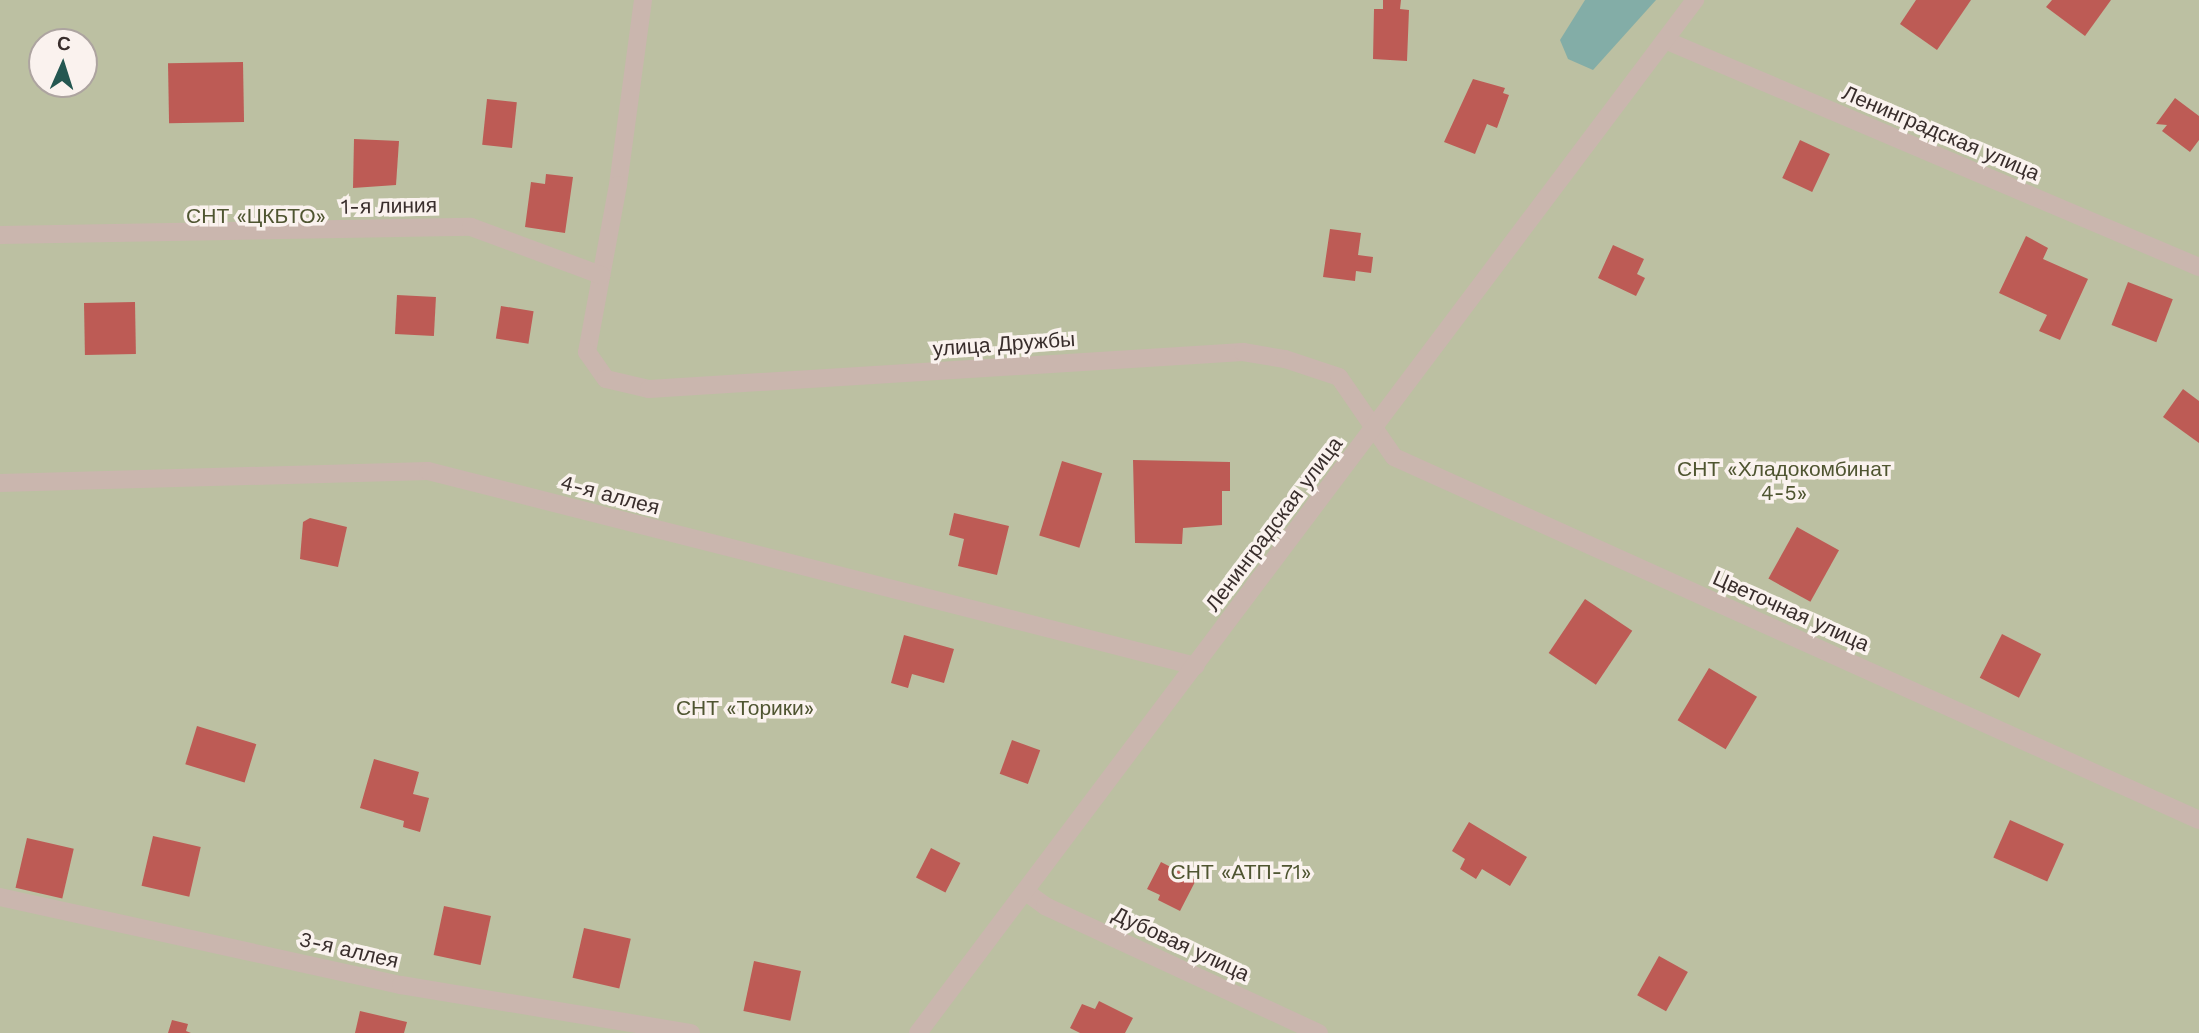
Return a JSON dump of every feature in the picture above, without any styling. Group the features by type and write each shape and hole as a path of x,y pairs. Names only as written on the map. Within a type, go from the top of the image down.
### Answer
{"street":[{"path":"601,275 643,0"},
{"name":"Ленинградская улица","path":"918,1033 1695,0"},
{"name":"Ленинградская улица","path":"1665,40 2199,267"},
{"name":"1-я линия","path":"0,235 471,227 601,275"},
{"name":"улица Дружбы","path":"601,275 587,352 606,379 649,389 1243,352 1285,359 1339,377 1373,431"},
{"name":"Цветочная улица","path":"1373,431 1394,457 2199,820"},
{"name":"4-я аллея","path":"0,483 428,471 1196,666"},
{"name":"Дубовая улица","path":"1026,892 1045,905 1319,1033"},
{"name":"3-я аллея","path":"0,897 401,985 691,1033"}],"green space":[{"path":"0,0 2199,0 2199,1033 0,1033"}],"water":[{"path":"1585,0 1656,0 1593,70 1568,59 1560,40"}],"building":[{"path":"1383,0 1401,0 1400,9 1409,10 1407,61 1373,59 1374,9 1383,9"},
{"path":"1916,0 1971,0 1937,50 1900,24"},
{"path":"2052,0 2111,0 2085,36 2046,7"},
{"path":"243,62 244,122 169,123 168,63"},
{"path":"1473,79 1505,88 1503,93 1509,95 1497,128 1487,124 1475,154 1444,142"},
{"path":"2175,98 2199,116 2199,140 2190,152 2162,131 2167,125 2156,124"},
{"path":"487,99 517,102 512,148 482,145"},
{"path":"354,139 399,141 396,185 353,188"},
{"path":"1800,140 1830,154 1812,192 1782,178"},
{"path":"546,174 573,177 565,233 525,227 531,182 545,184"},
{"path":"1330,229 1361,233 1358,255 1373,257 1371,273 1356,271 1355,281 1323,277"},
{"path":"2026,236 2048,248 2043,259 2088,279 2060,340 2039,331 2047,315 1999,293"},
{"path":"1613,245 1644,259 1637,274 1645,278 1636,296 1598,278"},
{"path":"2128,282 2173,299 2156,342 2112,325"},
{"path":"397,295 436,297 434,336 395,334"},
{"path":"135,302 136,354 85,355 84,303"},
{"path":"501,306 534,311 528,344 496,339"},
{"path":"2183,389 2199,401 2199,443 2163,417"},
{"path":"1133,460 1230,462 1230,491 1222,491 1222,525 1183,528 1182,544 1135,543"},
{"path":"1062,461 1102,473 1079,548 1039,536"},
{"path":"954,513 1009,526 997,575 958,566 964,539 949,535"},
{"path":"310,518 347,527 338,567 300,559 303,522"},
{"path":"1797,527 1839,550 1810,602 1768,579"},
{"path":"1585,599 1632,631 1596,685 1549,653"},
{"path":"2002,634 2041,654 2019,698 1980,678"},
{"path":"904,635 954,649 944,683 912,674 908,688 891,683"},
{"path":"1709,668 1757,697 1726,749 1678,720"},
{"path":"197,726 256,744 245,782 185,764"},
{"path":"1012,740 1040,750 1028,784 1000,774"},
{"path":"374,759 419,772 413,794 429,798 420,832 403,827 404,821 360,808"},
{"path":"2010,820 2064,844 2047,881 1993,857"},
{"path":"1469,822 1527,857 1510,886 1482,869 1476,879 1460,869 1465,859 1452,851"},
{"path":"153,836 201,847 189,897 142,886"},
{"path":"27,838 74,849 62,898 16,888"},
{"path":"931,848 960,863 945,892 916,877"},
{"path":"1161,862 1196,880 1180,911 1158,900 1160,895 1147,889"},
{"path":"444,906 491,916 481,965 434,955"},
{"path":"584,928 631,939 619,988 573,978"},
{"path":"1659,956 1688,972 1666,1011 1637,995"},
{"path":"754,961 801,971 790,1021 743,1011"},
{"path":"1099,1001 1133,1018 1125,1033 1080,1033 1070,1028 1082,1004 1095,1009"},
{"path":"360,1011 407,1022 404,1033 355,1033"},
{"path":"172,1020 188,1024 186,1031 191,1033 168,1033"}],"park label":[{"name":"СНТ «ЦКБТО»","path":"256,216"},
{"name":"СНТ «Хладокомбинат 4-5»","path":"1784,481"},
{"name":"СНТ «Торики»","path":"745,708"},
{"name":"СНТ «АТП-71»","path":"1241,872"}]}
